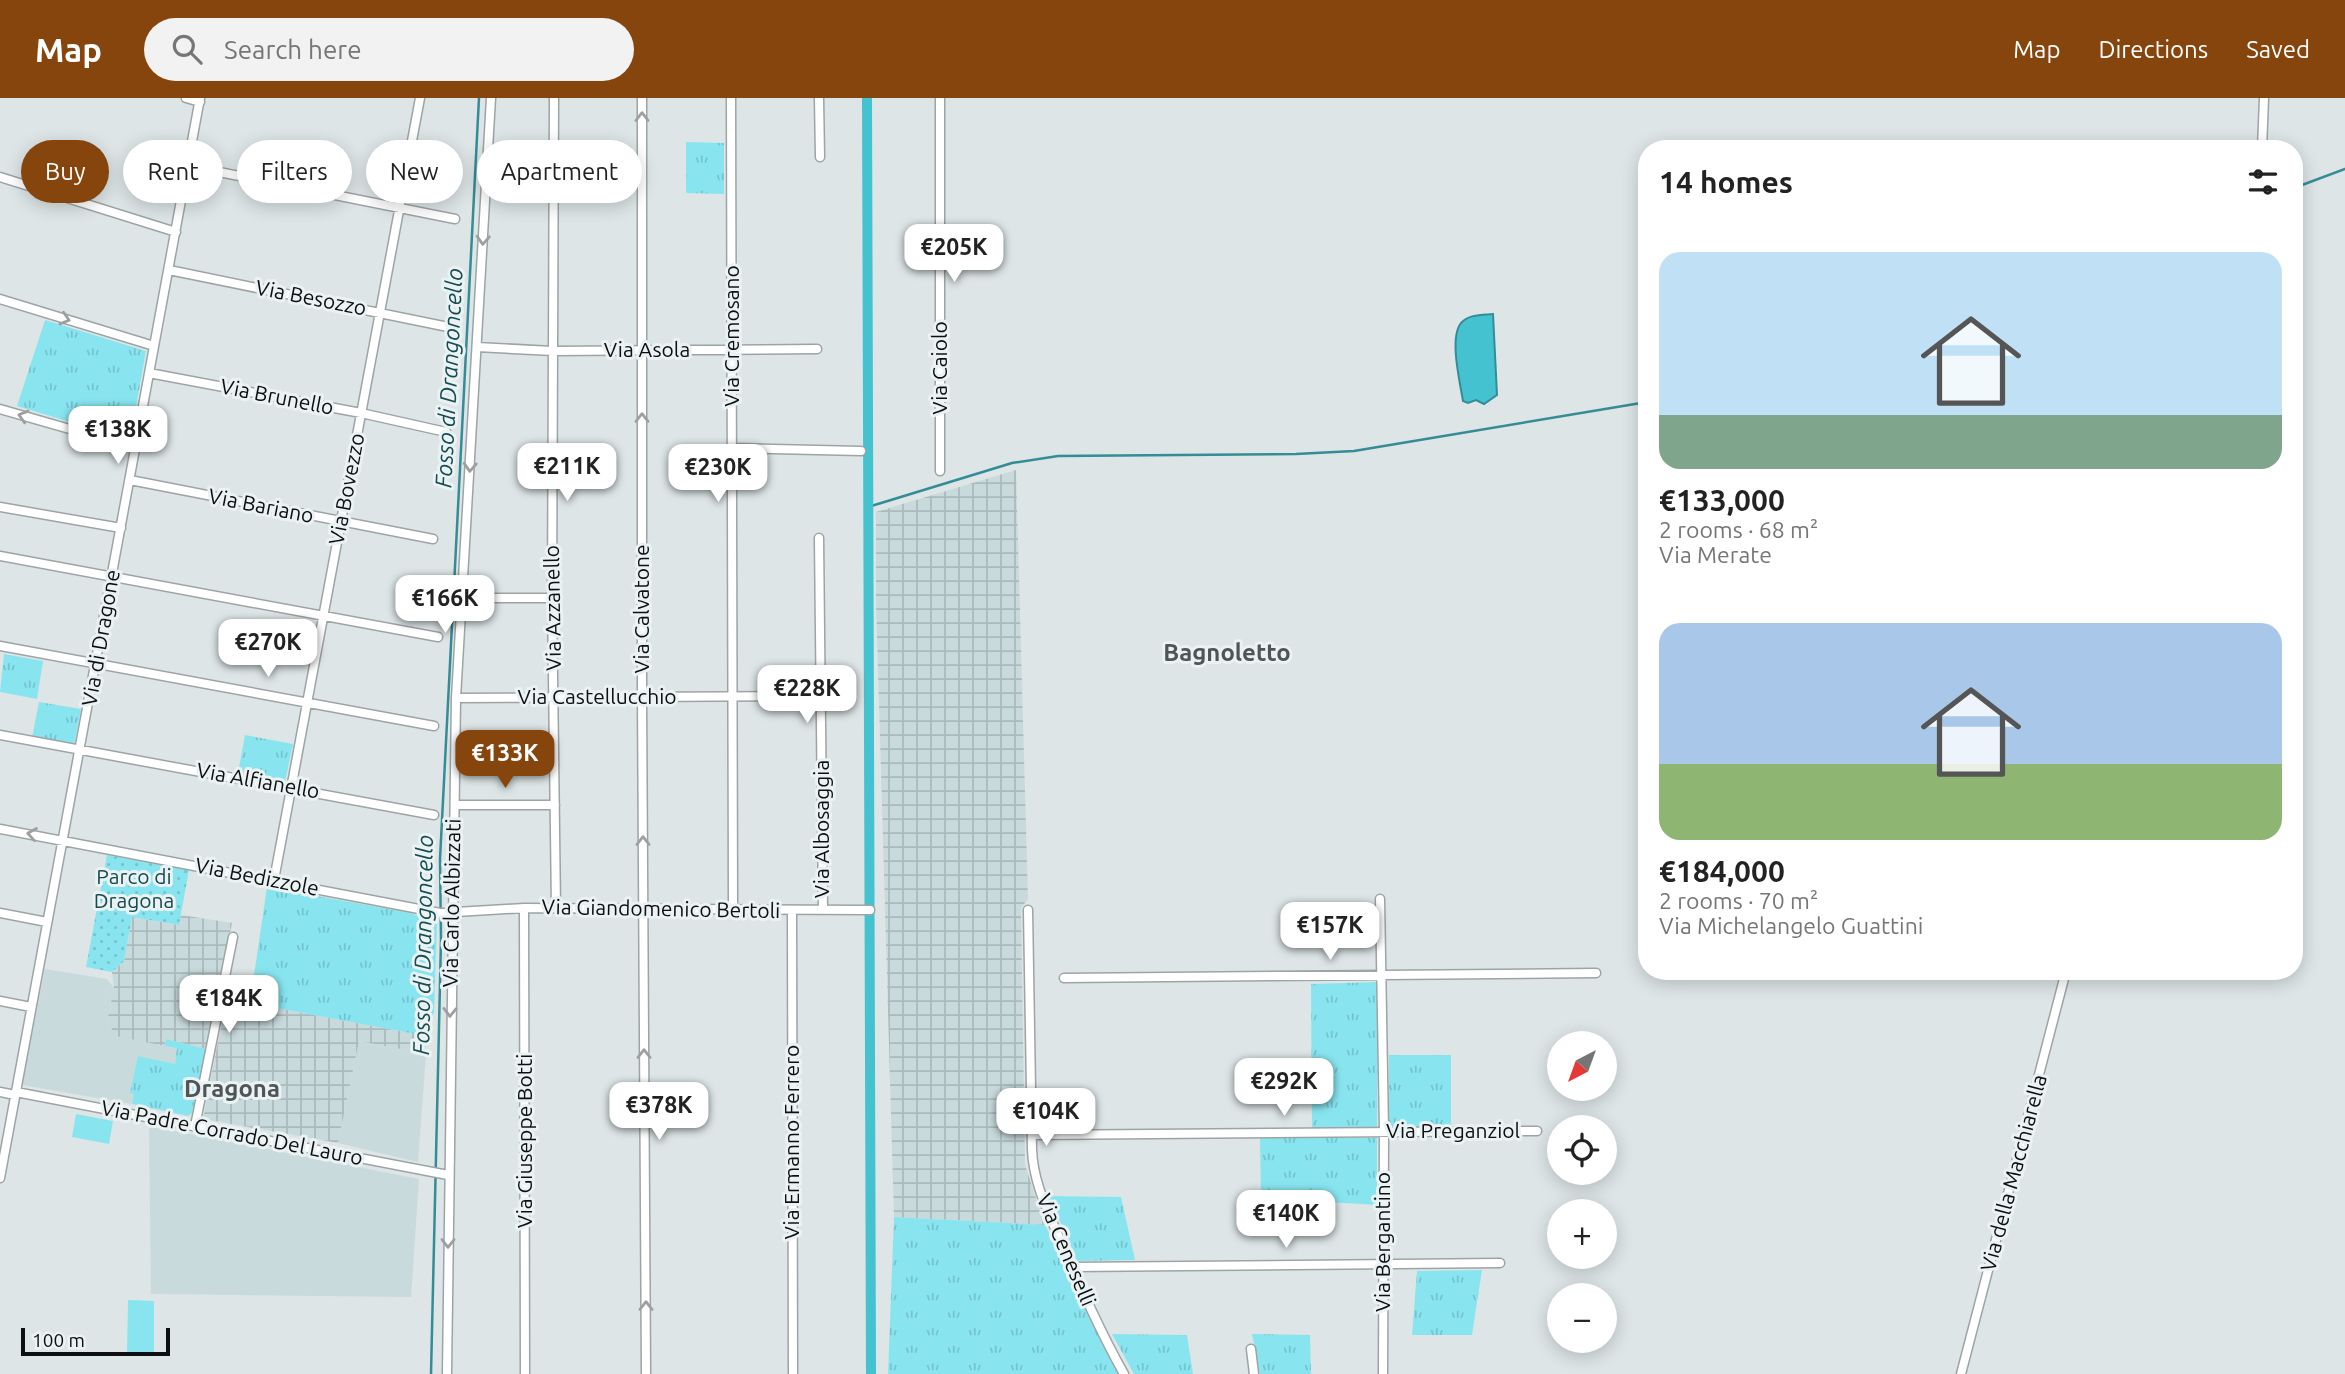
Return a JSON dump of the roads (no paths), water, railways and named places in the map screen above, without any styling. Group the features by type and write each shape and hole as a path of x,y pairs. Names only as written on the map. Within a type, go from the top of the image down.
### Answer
{"street":[{"path":"186,98 200,100"},
{"name":"Via Bovezzo","path":"274,880 420,98"},
{"name":"Via Carlo Albizzati","path":"447,1374 456,698 491,98"},
{"name":"Via Azzanello","path":"554,98 552,598 556,908"},
{"name":"Via Calvatone","path":"642,98 646,1374"},
{"name":"Via Cremosano","path":"731,98 733,909"},
{"path":"819,98 820,158"},
{"name":"Via Caiolo","path":"940,98 940,471"},
{"path":"2262,140 2264,98"},
{"name":"Via di Dragone","path":"193,140 200,100"},
{"path":"223,173 455,219"},
{"path":"0,177 176,232"},
{"name":"Via di Dragone","path":"0,1178 182,203"},
{"name":"Via Besozzo","path":"169,270 453,328"},
{"path":"0,299 154,346"},
{"name":"Via Asola","path":"477,348 553,351 817,349"},
{"name":"Via Brunello","path":"149,373 362,413 446,432"},
{"path":"0,409 136,448"},
{"path":"733,448 862,451"},
{"name":"Via Bariano","path":"130,480 433,539"},
{"path":"0,507 121,528"},
{"name":"Via Albosaggia","path":"819,538 823,910"},
{"path":"0,556 438,637"},
{"path":"462,598 552,598"},
{"path":"0,646 434,726"},
{"name":"Via Castellucchio","path":"456,698 821,696"},
{"name":"Via Alfianello","path":"0,735 435,815"},
{"path":"455,805 555,805"},
{"name":"Via Bedizzole","path":"0,829 429,912 452,912"},
{"name":"Via Bergantino","path":"1380,899 1384,1131 1383,1374"},
{"name":"Via Giandomenico Bertoli","path":"452,912 524,908 870,910"},
{"name":"Via Giuseppe Botti","path":"524,908 525,1374"},
{"name":"Via Ermanno Ferrero","path":"792,910 793,1374"},
{"name":"Via Ceneselli","path":"1028,910 1032,1159 1038,1186 1072,1267 1124,1374"},
{"path":"0,913 47,922"},
{"path":"195,1126 233,937"},
{"path":"1065,978 1597,973"},
{"name":"Via della Macchiarella","path":"1961,1374 2064,980"},
{"path":"0,1001 31,1007"},
{"name":"Via Padre Corrado Del Lauro","path":"0,1092 448,1175"},
{"name":"Via Preganziol","path":"1032,1135 1538,1131"},
{"path":"1072,1267 1500,1263"},
{"path":"1251,1349 1254,1374"}],"waterway":[{"name":"Fosso di Drangoncello","path":"431,1374 441,940 440,859 479,98"},
{"path":"867,98 871,1374"},
{"path":"2303,185 2345,169"},
{"path":"868,507 1012,463 1058,456 1354,451 1638,404"}],"district":[{"name":"Bagnoletto","path":"1227,653"},
{"name":"Dragona","path":"232,1089"}],"park label":[{"name":"Parco di Dragona","path":"134,889"}]}
